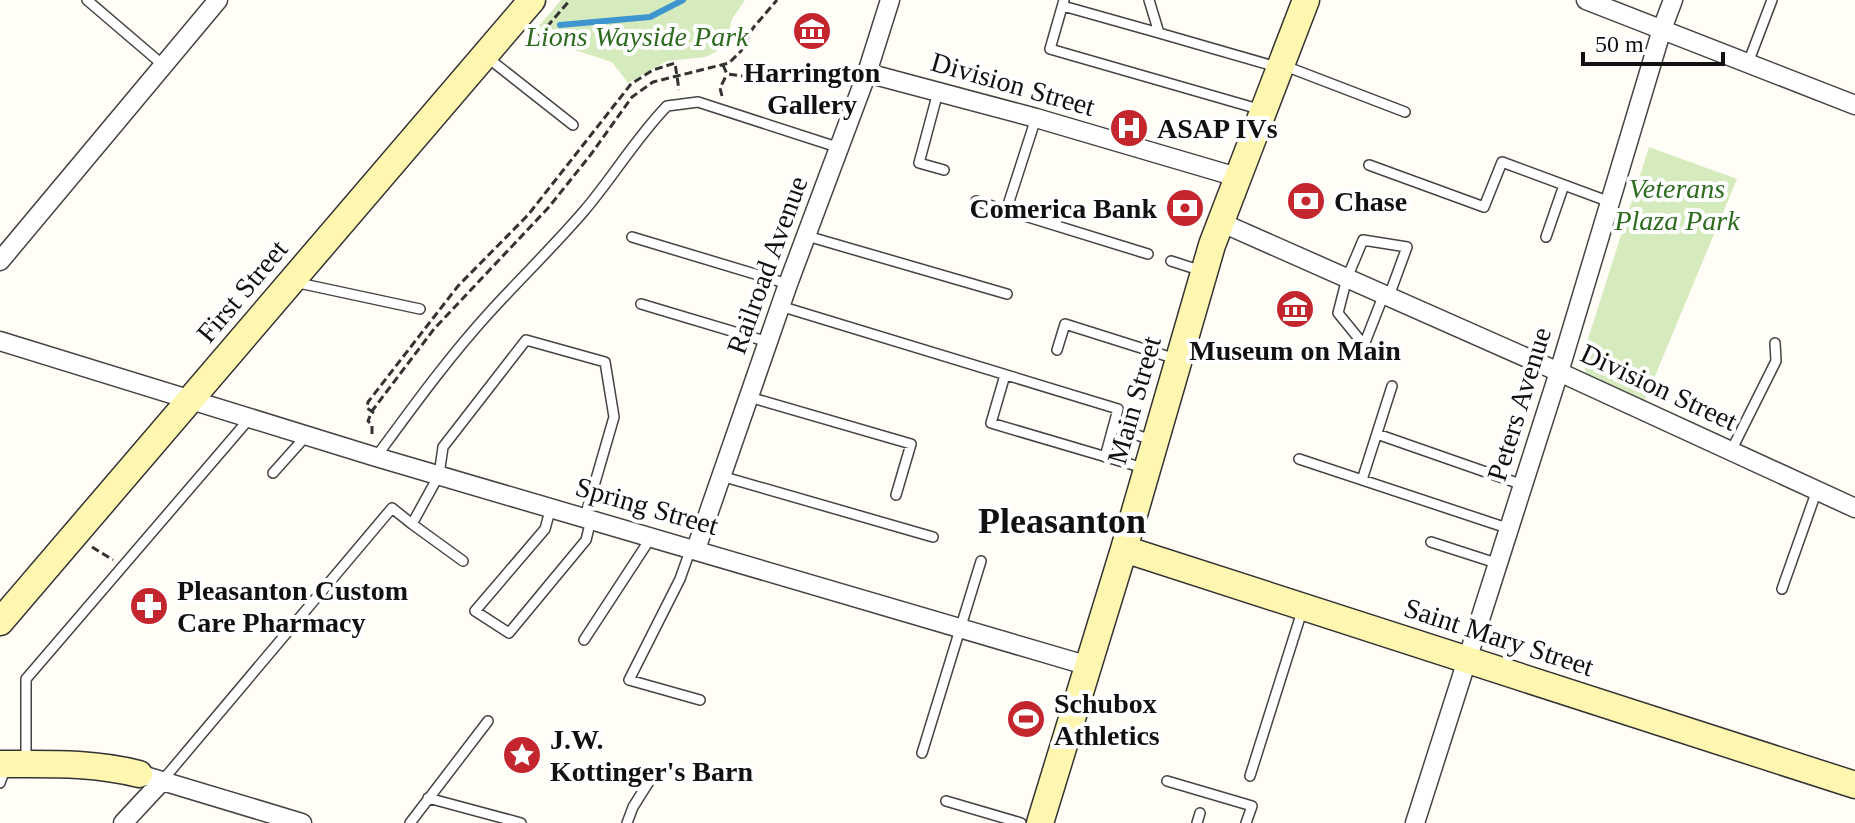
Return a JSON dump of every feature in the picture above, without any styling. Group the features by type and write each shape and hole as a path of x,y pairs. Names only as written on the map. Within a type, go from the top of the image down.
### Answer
{"street":[{"path":"0,261 218,0"},
{"name":"First Street","path":"0,622 532,0"},
{"name":"Railroad Avenue","path":"694,549 867,73 890,0"},
{"name":"Main Street","path":"1040,823 1220,222 1306,0"},
{"path":"1586,0 1855,105"},
{"name":"Peters Avenue","path":"1415,823 1510,529 1673,0"},
{"name":"Division Street","path":"867,73 1036,118 1237,177"},
{"name":"Division Street","path":"1220,222 1559,372 1855,508"},
{"name":"Spring Street","path":"0,341 376,457 1089,666"},
{"name":"Saint Mary Street","path":"1124,549 1855,785"},
{"path":"7,764 49,755 64,763 116,768 302,823"},
{"path":"123,823 150,778"}],"lane":[{"path":"87,0 163,65"},
{"path":"1149,0 1159,33"},
{"path":"1748,63 1772,0"},
{"path":"1263,110 1050,49 1064,3 1280,67 1405,112"},
{"path":"483,55 573,125"},
{"path":"938,91 919,163 944,170"},
{"path":"376,457 479,324 554,246 667,106 698,102 840,148"},
{"path":"1006,211 1036,118"},
{"path":"1369,165 1484,207 1502,162 1610,202"},
{"path":"1546,237 1564,185"},
{"path":"976,201 1148,254"},
{"path":"807,236 1007,294"},
{"path":"632,237 788,284"},
{"path":"1363,240 1407,247 1364,345 1338,313 1347,278 1363,240"},
{"path":"1171,261 1205,271"},
{"path":"291,281 420,309"},
{"path":"641,304 768,342"},
{"path":"780,306 1118,409 1105,457"},
{"path":"1057,350 1065,324 1179,360"},
{"path":"412,524 439,475 443,447 526,340 605,362 614,417 588,518 586,540 509,633 475,611 545,529 551,507"},
{"path":"1731,451 1776,361 1775,343"},
{"path":"1005,375 991,423 1147,469"},
{"path":"1362,480 1392,386"},
{"path":"749,397 911,444 896,495"},
{"path":"7,764 26,679 251,417"},
{"path":"1113,427 1155,441"},
{"path":"1377,434 1523,485"},
{"path":"273,473 307,435"},
{"path":"1299,459 1510,529"},
{"path":"721,476 933,537"},
{"path":"1782,589 1817,490"},
{"path":"150,778 392,508 463,561"},
{"path":"584,640 652,536"},
{"path":"1431,542 1499,564"},
{"path":"694,549 629,680 700,700"},
{"path":"922,753 981,561"},
{"path":"1250,776 1303,607"},
{"path":"410,823 488,721"},
{"path":"627,823 650,780"},
{"path":"1167,781 1252,806 1246,823"},
{"path":"428,798 521,823"},
{"path":"946,801 1021,823"}],"path":[{"path":"539,36 570,0"},
{"path":"372,434 372,425 368,421 373,412 434,329 549,207 632,97 653,82 723,65 741,51 753,28 777,0"},
{"path":"373,412 367,408 368,402 388,373 458,286 537,205 631,84 675,63 681,104"},
{"path":"723,65 727,74"},
{"path":"727,74 750,77"},
{"path":"724,111 725,101 720,88 727,74"},
{"path":"97,550 107,556"}],"green space":[{"name":"Lions Wayside Park","path":"561,0 745,0 717,51 706,57 667,61 628,83 612,62 553,43 533,33"},
{"name":"Veterans Plaza Park","path":"1649,147 1737,179 1645,400 1586,373 1582,358"}],"waterway":[{"path":"560,25 650,17 683,0"}],"place":[{"name":"Harrington Gallery","path":"812,31"},
{"name":"ASAP IVs","path":"1129,128"},
{"name":"Chase","path":"1306,201"},
{"name":"Comerica Bank","path":"1185,208"},
{"name":"Museum on Main","path":"1295,309"},
{"name":"Pleasanton Custom Care Pharmacy","path":"149,606"},
{"name":"Schubox Athletics","path":"1026,719"},
{"name":"J.W. Kottinger's Barn","path":"522,755"}],"district":[{"name":"Pleasanton","path":"1062,521"}]}
